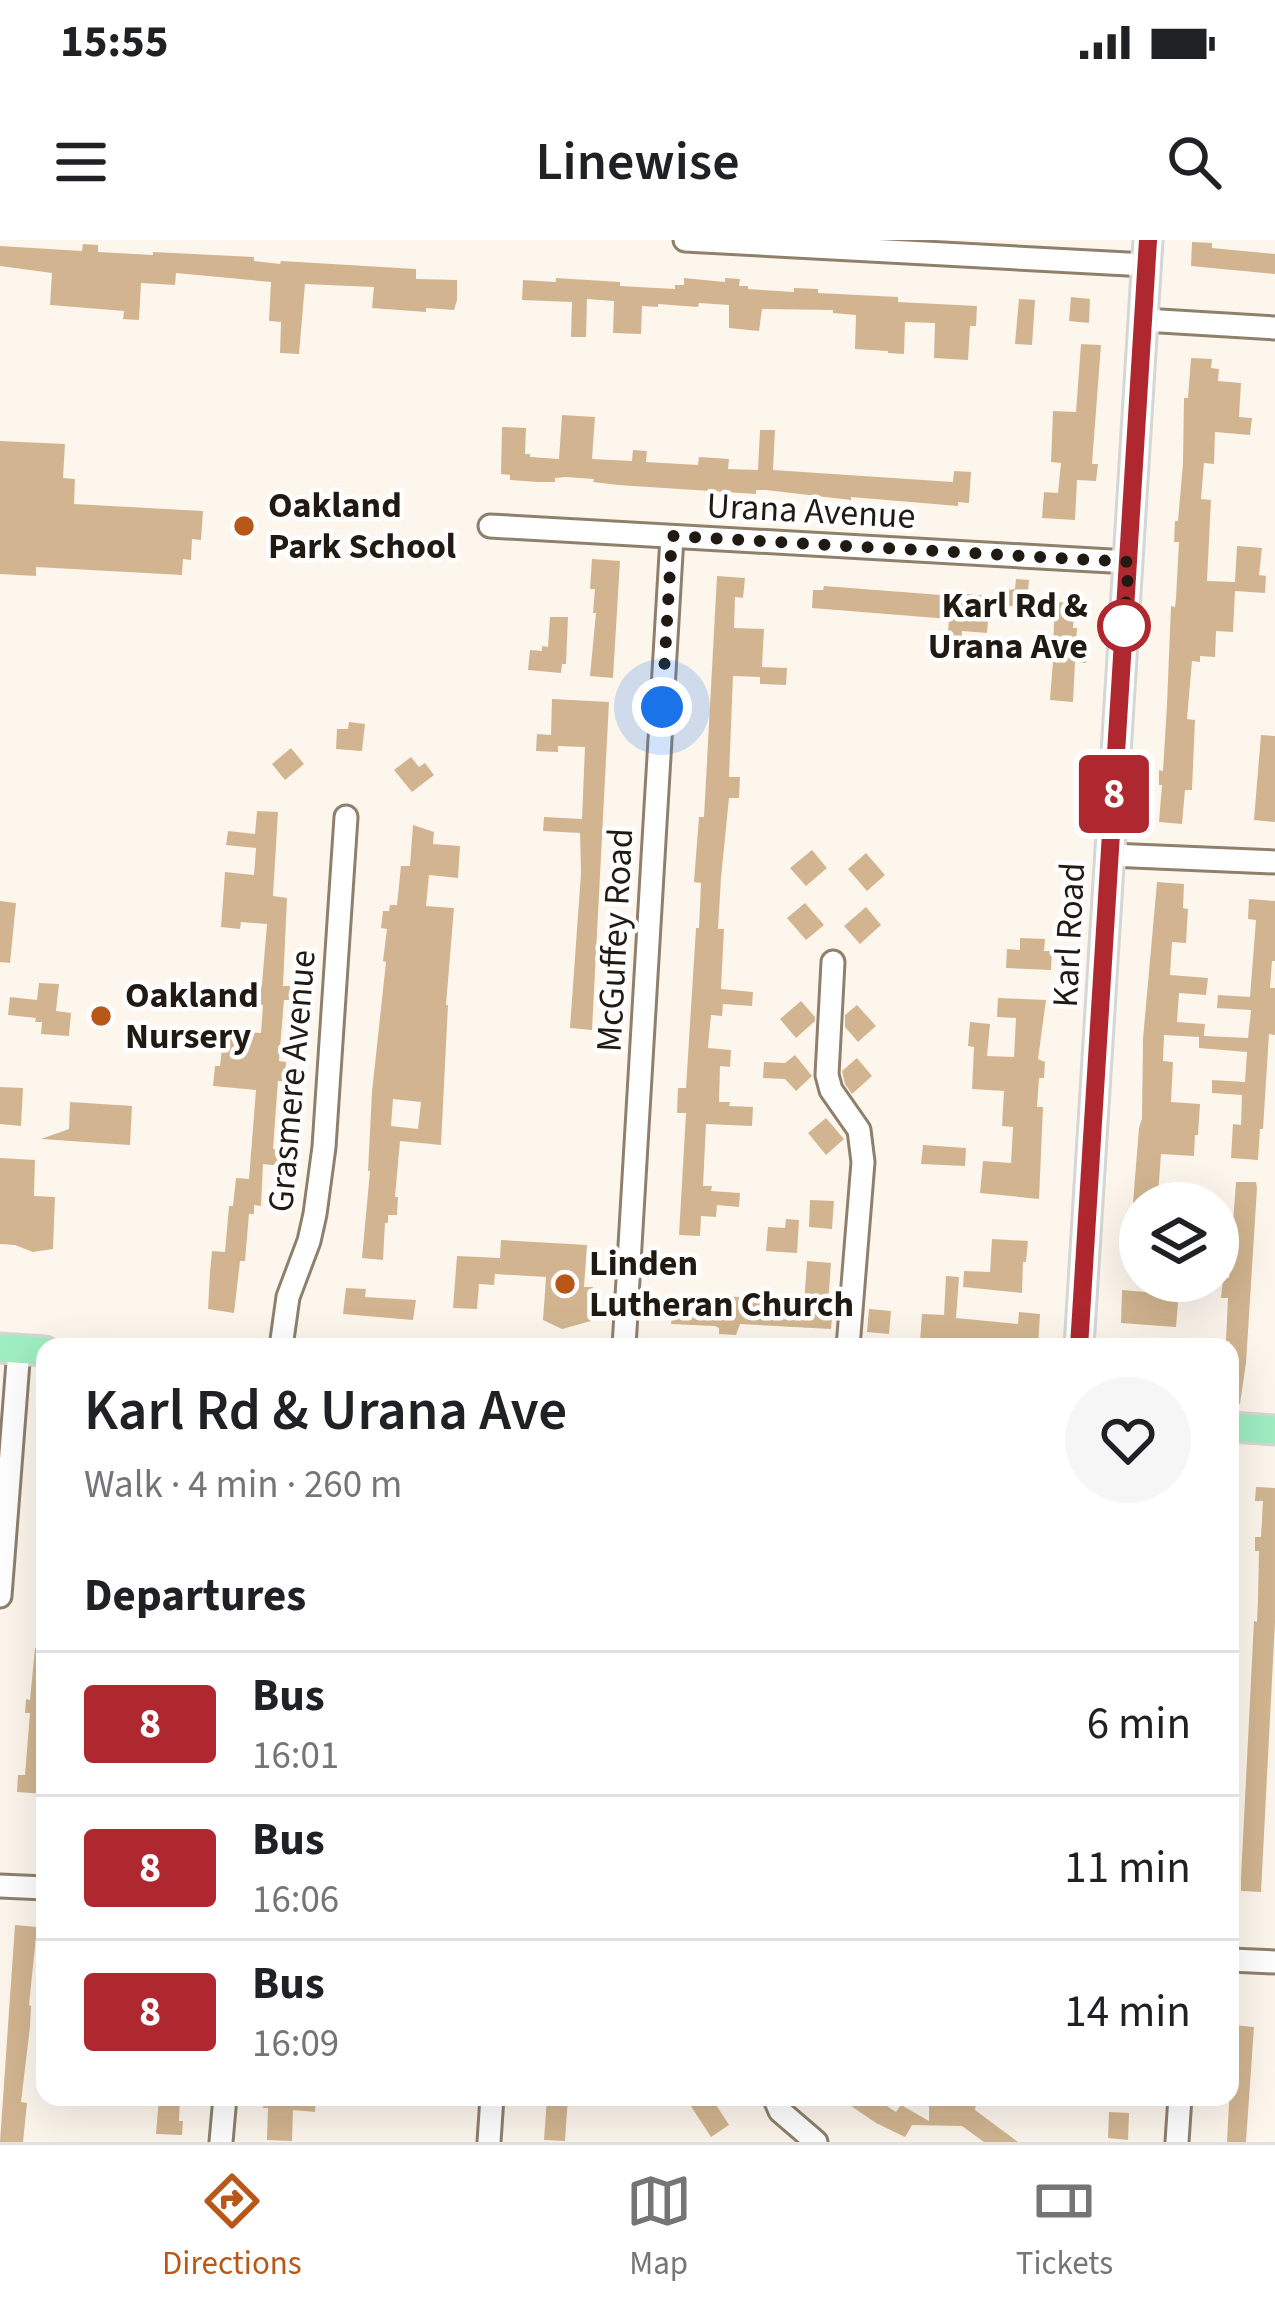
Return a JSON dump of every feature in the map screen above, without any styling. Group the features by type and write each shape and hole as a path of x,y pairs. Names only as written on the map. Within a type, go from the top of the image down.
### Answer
{"main road":[{"name":"Karl Road","path":"1080,1338 1147,252"},
{"path":"1239,1428 1275,1430"}],"street":[{"path":"685,240 1147,252"},
{"path":"1144,320 1275,328"},
{"name":"Urana Avenue","path":"490,526 1129,562"},
{"name":"McGuffey Road","path":"625,1338 672,536"},
{"name":"Grasmere Avenue","path":"282,1338 288,1297 315,1214 324,1147 346,818"},
{"path":"1110,855 1275,862"},
{"path":"833,962 827,1075 831,1090 859,1130 862,1162 849,1338"},
{"path":"0,1596 21,1349"},
{"path":"0,1886 36,1888"},
{"path":"1239,1960 1275,1962"},
{"path":"221,2142 224,2106"},
{"path":"489,2142 491,2106"},
{"path":"778,2106 816,2142"},
{"path":"1177,2142 1179,2106"}],"building":[{"path":"1192,242 1275,254 1275,274 1191,266"},
{"path":"83,244 98,245 98,252 416,269 416,279 457,280 457,300 454,310 372,308 374,287 305,284 299,354 280,353 281,322 269,321 271,282 176,273 175,285 141,283 139,320 123,319 124,311 50,305 52,273 0,266 0,246 82,251"},
{"path":"556,278 675,289 675,285 684,285 684,278 725,282 725,278 740,279 739,286 748,289 818,289 818,293 898,297 898,302 977,306 976,326 970,326 968,360 934,358 935,323 905,322 904,354 888,353 855,349 856,315 833,310 762,309 759,331 729,328 729,305 658,304 642,306 641,334 613,333 614,301 587,299 586,337 571,337 572,302 522,300 523,280 556,282"},
{"path":"1071,297 1090,299 1089,323 1069,321"},
{"path":"1019,299 1035,300 1032,345 1015,344"},
{"path":"1081,344 1101,345 1092,464 1098,464 1096,481 1077,480 1075,520 1042,518 1044,492 1058,493 1061,463 1051,462 1053,411 1076,412"},
{"path":"1191,358 1212,359 1211,368 1219,369 1218,381 1241,383 1239,417 1252,418 1250,435 1215,432 1214,464 1204,463 1201,499 1211,500 1207,581 1235,582 1237,546 1262,548 1259,575 1266,576 1265,593 1235,591 1233,632 1216,631 1215,657 1192,661 1187,719 1195,720 1192,790 1185,790 1182,824 1159,822 1159,770 1163,771 1179,542 1174,542 1175,521"},
{"path":"562,415 595,417 592,459 632,461 633,450 647,451 646,462 698,465 699,457 729,459 728,469 758,470 760,430 775,430 773,470 953,482 954,471 971,472 969,503 851,500 766,490 756,490 756,494 566,477 538,482 510,480 510,475 501,474 502,427 526,428 525,454 530,457 559,459"},
{"path":"0,441 65,444 63,478 75,479 74,504 203,511 201,540 192,539 191,560 183,559 182,575 36,567 36,576 0,574"},
{"path":"592,559 620,561 613,678 590,676 596,613 595,589 590,589"},
{"path":"717,576 745,578 743,598 735,597 734,628 764,629 762,667 787,668 786,685 733,676 729,777 740,777 739,798 729,798 721,878 721,989 753,992 752,1006 723,1004 722,1016 711,1015 708,1048 731,1050 730,1067 720,1066 719,1102 753,1107 752,1126 706,1124 703,1186 740,1193 739,1207 717,1205 716,1217 701,1216 700,1236 679,1235 686,1113 677,1113 678,1088 686,1088 699,928 701,883 694,882 699,817 704,817"},
{"path":"1016,579 1029,580 1032,608 1000,605 1001,591 1015,589"},
{"path":"824,586 990,596 987,633 962,631 960,658 946,657 949,619 812,608 813,590"},
{"path":"1055,602 1075,603 1076,650 1087,652 1086,663 1075,662 1073,702 1050,700 1053,661 1047,661 1048,647 1053,648"},
{"path":"550,617 568,617 566,664 561,673 528,670 530,650 548,647"},
{"path":"552,699 609,702 592,1030 570,1028 580,833 543,831 544,817 582,819 585,747 536,751 537,734 551,735"},
{"path":"349,722 365,724 362,751 336,749 337,729 348,729"},
{"path":"1261,735 1275,736 1275,822 1254,820"},
{"path":"291,748 304,764 285,780 272,764"},
{"path":"411,757 419,767 425,763 434,775 412,792 394,770"},
{"path":"257,811 278,812 273,896 287,898 283,986 290,986 289,1000 284,1000 279,1061 286,1062 285,1081 278,1081 273,1149 280,1150 279,1166 263,1164 261,1206 254,1205 254,1214 249,1214 234,1313 208,1309 212,1251 225,1252 236,1178 249,1179 256,1090 213,1086 224,1030 261,1033 263,1005 256,1004 267,924 241,922 240,929 221,927 225,872 254,875 256,848 226,845 228,831 255,834"},
{"path":"413,825 434,832 433,844 460,846 458,878 429,875 426,906 454,908 441,1145 400,1141 397,1215 388,1215 385,1223 383,1260 362,1258 386,962 383,911 397,905 401,866 410,866","holes":["393,1099 421,1102 418,1129 391,1126"]},
{"path":"812,850 827,868 806,886 790,868"},
{"path":"866,853 885,875 867,891 848,869"},
{"path":"1157,882 1184,884 1186,943 1172,942 1170,975 1208,978 1206,995 1179,993 1177,1022 1205,1024 1204,1036 1248,1038 1251,1010 1217,1008 1218,995 1250,997 1256,920 1248,919 1249,899 1275,901 1270,988 1275,988 1275,1035 1269,1034 1258,1160 1231,1158 1233,1124 1241,1125 1242,1095 1212,1093 1212,1080 1245,1082 1247,1052 1199,1048 1199,1037 1164,1035 1163,1061 1173,1062 1171,1102 1200,1104 1194,1156 1161,1154 1159,1182 1135,1182"},
{"path":"0,901 16,903 10,963 0,962"},
{"path":"805,903 824,925 806,940 787,918"},
{"path":"866,907 881,925 860,944 844,926"},
{"path":"1020,938 1045,939 1044,951 1052,951 1051,970 1006,968 1007,949 1020,950"},
{"path":"39,983 59,984 56,1011 71,1013 69,1036 41,1034 42,1022 35,1022 36,1018 8,1015 10,997 37,1000"},
{"path":"998,998 1046,1000 1038,1059 1045,1062 1037,1107 1043,1107 1039,1199 980,1193 983,1161 1011,1163 1013,1127 1002,1126 1004,1091 972,1089 974,1047 968,1046 970,1022 990,1024 987,1056 1014,1057 1016,1018 997,1017"},
{"path":"801,1001 815,1021 796,1038 780,1019"},
{"path":"857,1005 876,1026 858,1042 845,1027 845,1015"},
{"path":"795,1055 812,1076 796,1091 785,1079 763,1078 764,1062 785,1063"},
{"path":"857,1058 872,1076 852,1094 842,1071"},
{"path":"0,1087 23,1088 21,1126 0,1124"},
{"path":"70,1102 132,1106 130,1145 41,1139 69,1129"},
{"path":"826,1118 844,1139 826,1155 808,1133"},
{"path":"923,1145 966,1148 965,1166 921,1164"},
{"path":"0,1158 35,1160 34,1196 55,1197 53,1249 33,1252 0,1244"},
{"path":"1239,1182 1256,1182 1240,1404 1239,1338 1226,1338 1228,1302 1239,1302"},
{"path":"810,1200 834,1201 832,1229 809,1227"},
{"path":"786,1219 799,1220 797,1253 766,1251 768,1227 785,1228"},
{"path":"992,1239 1028,1241 1022,1293 963,1287 964,1271 990,1272"},
{"name":"Linden Lutheran Church","path":"501,1240 587,1245 584,1287 593,1287 591,1321 562,1329 543,1320 546,1277 495,1274 494,1285 479,1284 477,1309 453,1308 457,1256 500,1258"},
{"path":"807,1261 831,1263 831,1329 740,1324 736,1335 719,1334 715,1326 671,1324 673,1303 716,1306 717,1296 804,1305"},
{"path":"946,1276 959,1277 956,1318 1018,1324 1019,1312 1040,1314 1039,1338 920,1338 922,1314 944,1315"},
{"path":"346,1288 366,1289 365,1297 416,1300 413,1320 343,1314"},
{"path":"1122,1302 1178,1303 1176,1327 1121,1323"},
{"path":"869,1309 891,1311 889,1334 867,1332"},
{"path":"1256,1487 1275,1488 1275,1622 1261,1892 1241,1891 1258,1599 1255,1537 1261,1537 1263,1501 1255,1501"},
{"path":"36,1648 36,1793 17,1792 18,1775 25,1775 30,1713 25,1713 26,1699 30,1700"},
{"path":"15,1925 36,1927 21,2102 27,2103 23,2142 0,2142"},
{"path":"1239,2026 1254,2027 1246,2142 1227,2142 1229,2106 1239,2106"},
{"path":"158,2106 180,2106 182,2135 156,2134"},
{"path":"315,2106 315,2112 293,2110 292,2141 267,2140 268,2108 263,2108"},
{"path":"546,2106 567,2106 565,2141 544,2140"},
{"path":"691,2106 717,2106 729,2125 711,2137"},
{"path":"851,2106 887,2106 896,2112 903,2106 929,2121 929,2106 976,2106 1018,2142 984,2142 962,2126 912,2125 905,2137"},
{"path":"1109,2112 1129,2113 1128,2140 1108,2138"}],"bus line":[{"name":"8","path":"1080,1338 1148,240"}],"place":[{"name":"Oakland Park School","path":"244,526"},
{"name":"Karl Rd & Urana Ave","path":"1124,626"},
{"name":"Oakland Nursery","path":"101,1016"},
{"name":"Linden Lutheran Church","path":"565,1284"}],"route":[{"path":"662,707 672,536 1129,562 1124,626"}]}
